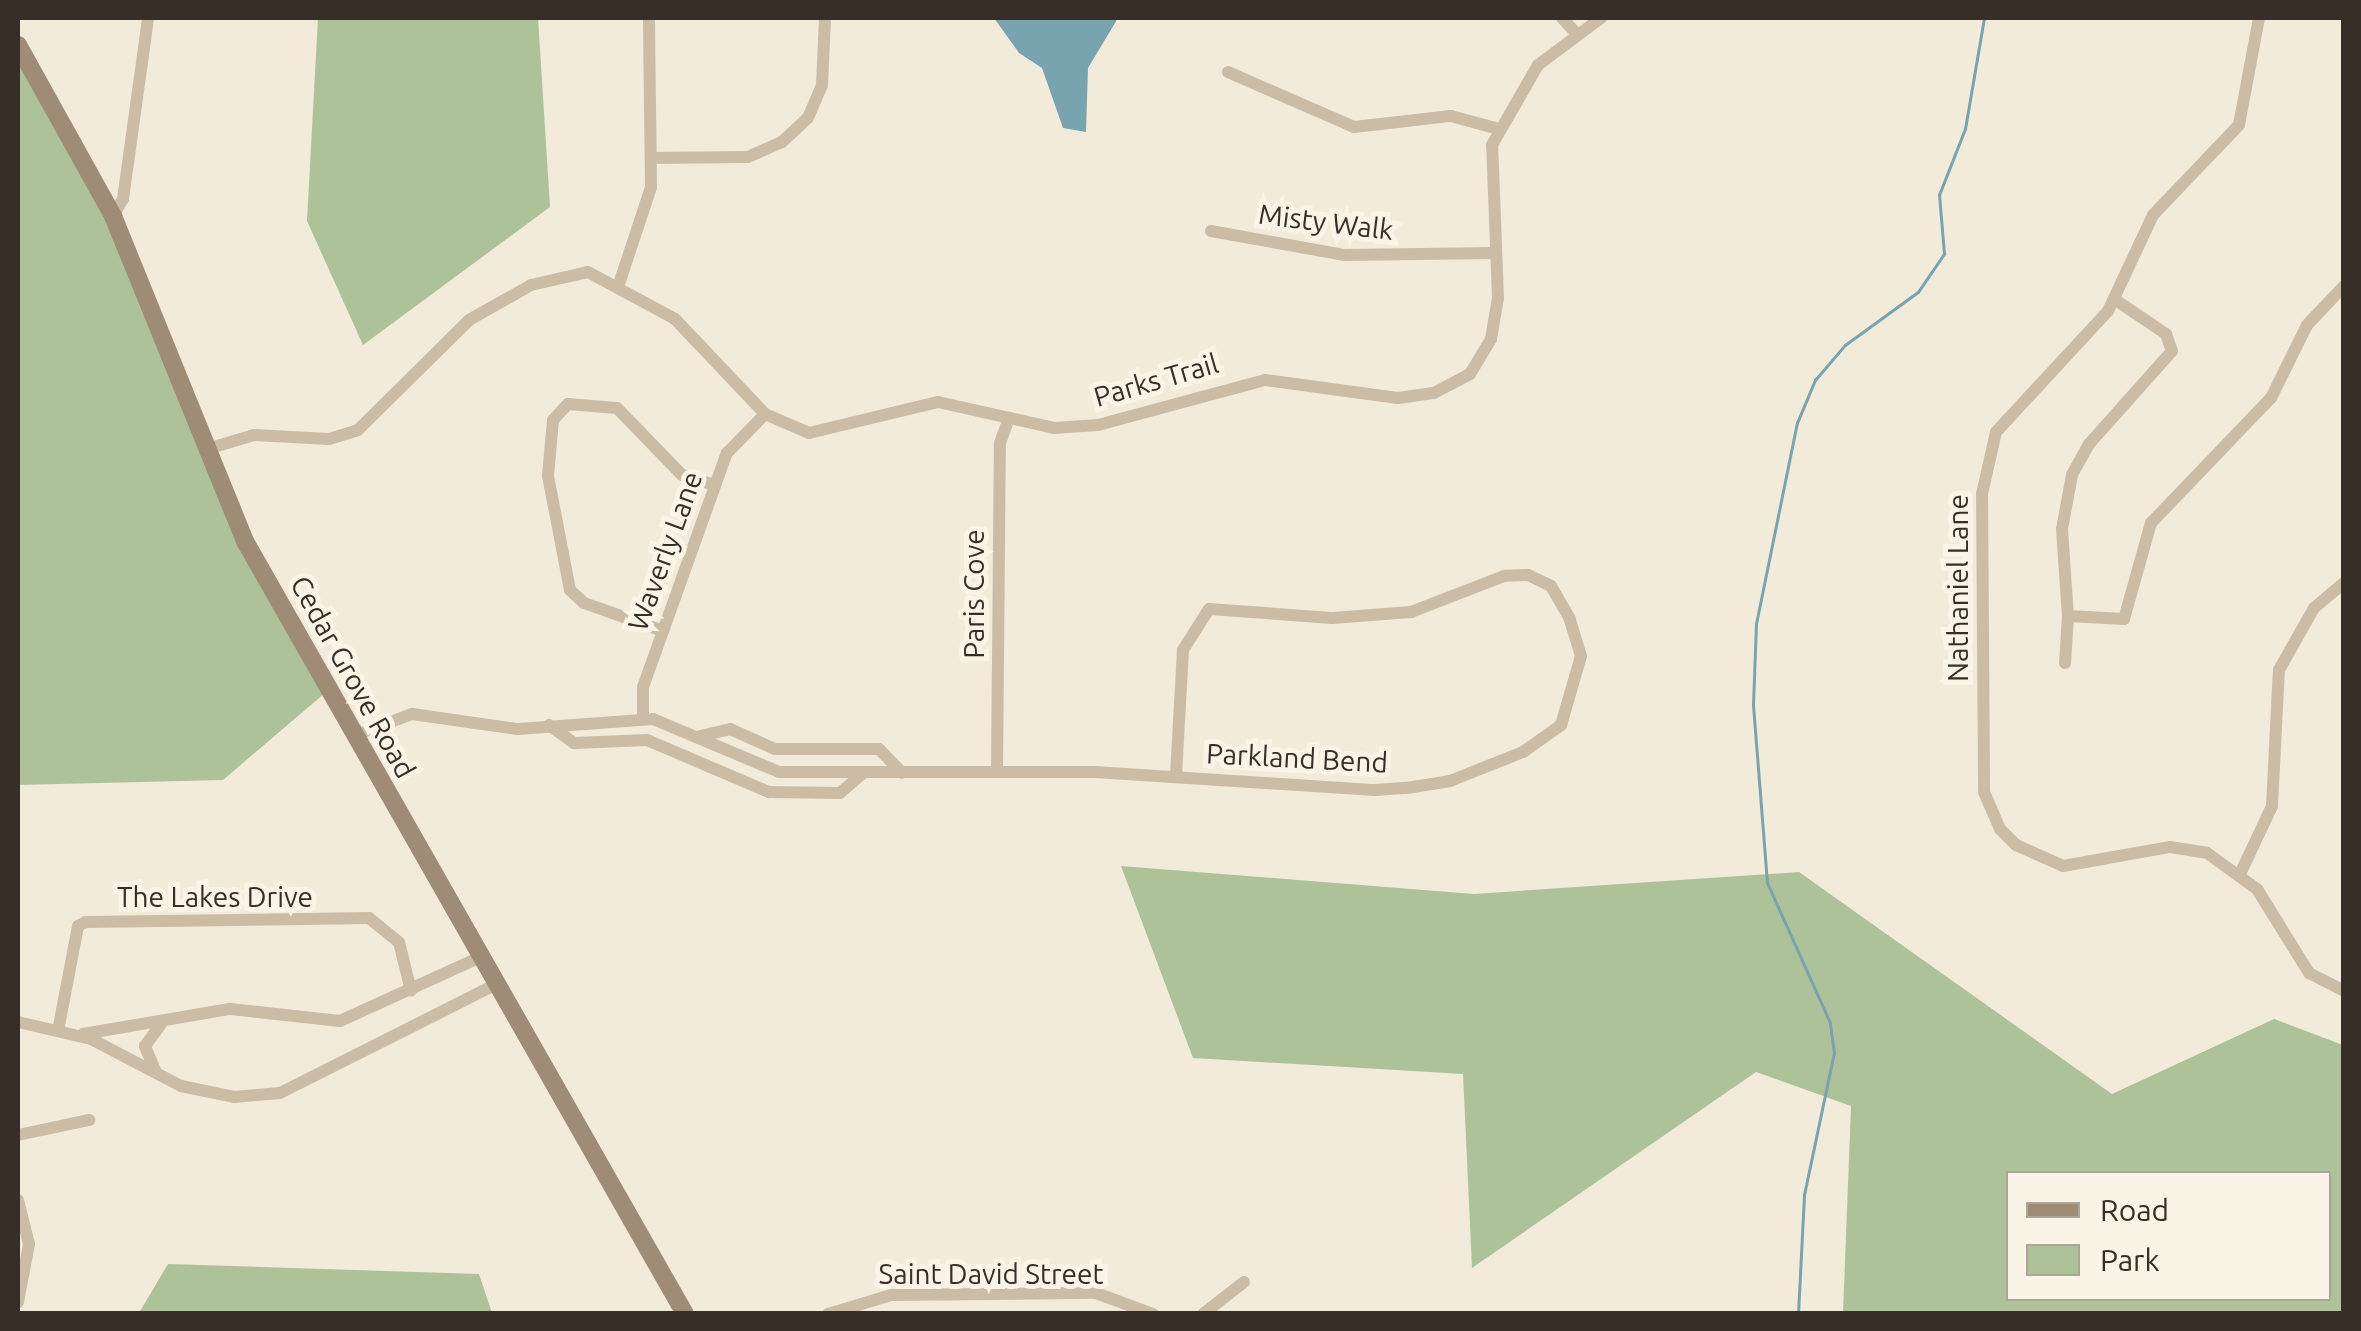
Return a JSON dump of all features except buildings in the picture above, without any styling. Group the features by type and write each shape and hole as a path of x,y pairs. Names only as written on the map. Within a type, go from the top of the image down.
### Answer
{"main road":[{"name":"Cedar Grove Road","path":"18,45 113,216 246,543 478,958 685,1314"}],"street":[{"path":"113,216 124,200 148,18"},
{"path":"620,284 651,188 649,18"},
{"path":"651,158 748,157 782,142 808,118 822,85 825,18"},
{"path":"1562,18 1576,32"},
{"name":"Parks Trail","path":"207,449 254,435 329,438 358,430 498,301 575,274 620,284 675,319 765,414 809,433 938,402 1054,428 1098,425 1266,380 1398,398 1434,392 1470,374 1491,339 1494,253 1489,188 1500,129 1538,65 1576,32 1600,18"},
{"name":"Nathaniel Lane","path":"2241,872 2207,852 2170,847 2064,866 2016,845 2000,830 1984,792 1984,466 2012,406 2077,348 2114,299 2153,216 2239,126 2260,18"},
{"path":"1228,72 1354,127 1452,116 1500,129"},
{"name":"Misty Walk","path":"1212,230 1345,254 1494,253"},
{"path":"2068,616 2124,618 2151,524 2271,398 2307,325 2344,286"},
{"path":"2065,663 2068,616 2062,528 2072,475 2089,444 2172,351 2166,334 2114,299"},
{"path":"663,632 584,603 570,590 548,476 553,420 568,404 617,408 682,475 716,485"},
{"name":"Waverly Lane","path":"642,719 642,687 727,452 765,414"},
{"name":"Paris Cove","path":"997,772 1000,443 1009,418"},
{"name":"Parkland Bend","path":"356,736 412,714 518,729 642,719 779,772 997,772 1407,788 1504,760 1561,725 1581,656 1570,620 1551,586 1528,576 1504,576 1411,612 1332,618 1209,609 1183,650 1176,777"},
{"path":"2344,583 2314,608 2279,670 2272,806 2241,872 2309,973 2344,991"},
{"name":"Parkland Bend","path":"549,725 574,743 647,740 768,792 840,793 863,773"},
{"name":"Parkland Bend","path":"694,738 730,729 776,748 879,749 902,773"},
{"name":"The Lakes Drive","path":"65,1033 78,926 86,922 369,918 400,942 412,991"},
{"path":"65,1033 164,1023 230,1009 340,1021 478,958"},
{"path":"18,1022 65,1033 156,1070 181,1086 234,1097 280,1093 494,985"},
{"path":"156,1070 145,1046 164,1023"},
{"path":"18,1135 88,1120"},
{"path":"18,1200 29,1244 18,1302"},
{"path":"1203,1314 1244,1282"},
{"name":"Saint David Street","path":"828,1314 891,1295 1096,1293 1153,1314"}],"green space":[{"path":"318,18 538,18 550,207 363,345 307,221"},
{"path":"18,37 82,141 240,521 332,687 223,780 18,785"},
{"path":"1121,866 1474,894 1799,872 2112,1094 2274,1019 2343,1045 2343,1313 1843,1313 1851,1106 1756,1072 1472,1268 1463,1074 1193,1058"},
{"path":"168,1264 479,1274 492,1313 139,1313"}],"water":[{"path":"994,18 1118,18 1088,68 1086,132 1063,128 1042,68 1019,53"}],"waterway":[{"path":"1798,1314 1804,1195 1834,1053 1830,1023 1767,883 1753,705 1756,624 1797,423 1815,380 1845,345 1918,292 1944,254 1939,195 1965,129 1984,18"}]}
